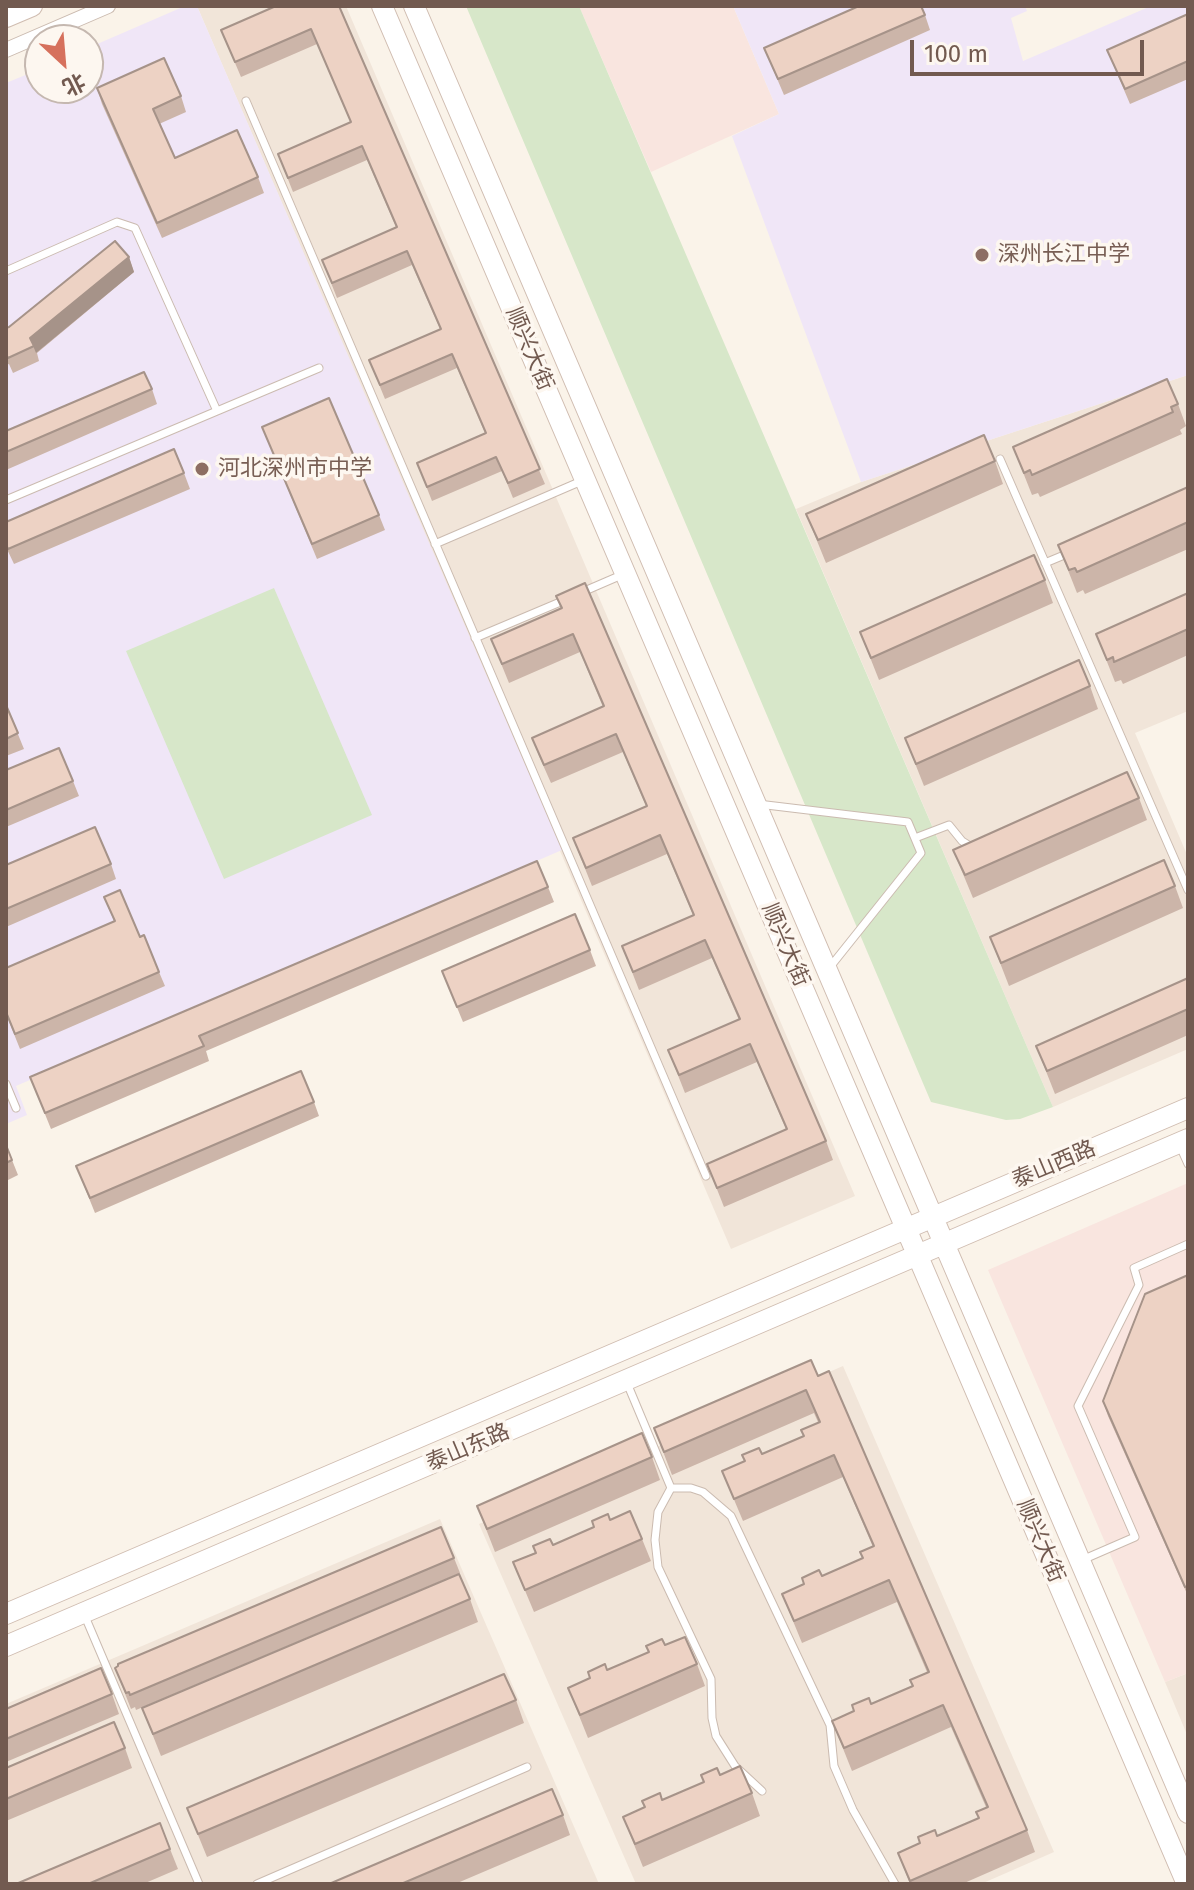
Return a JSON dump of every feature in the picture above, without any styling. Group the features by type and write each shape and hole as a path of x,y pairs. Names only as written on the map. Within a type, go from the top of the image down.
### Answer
{"main road":[{"path":"6,17 32,6"},
{"name":"顺兴大街","path":"382,6 626,574 919,1223 1187,1884"},
{"name":"顺兴大街","path":"414,6 827,970 930,1250 1080,1560 1188,1813"},
{"name":"泰山西路","path":"919,1223 1188,1108"},
{"name":"泰山西路","path":"930,1250 1184,1141"},
{"name":"泰山东路","path":"6,1614 919,1223"},
{"name":"泰山东路","path":"6,1646 930,1250"}],"street":[{"path":"6,50 108,6"}],"lane":[{"path":"246,101 706,1176"},
{"path":"6,271 117,222 135,228 217,411"},
{"path":"6,500 319,368"},
{"path":"1000,459 1188,890"},
{"path":"435,544 585,480"},
{"path":"1045,563 1074,551"},
{"path":"475,638 626,574"},
{"path":"1123,779 1137,773"},
{"path":"755,803 908,822 915,838 921,853 827,970"},
{"path":"915,838 949,825 970,846 984,840"},
{"path":"6,1084 16,1108"},
{"path":"1184,1141 1188,1164"},
{"path":"1080,1560 1135,1537 1078,1406 1139,1285 1134,1268 1188,1244"},
{"path":"626,1380 671,1488"},
{"path":"671,1488 658,1512 655,1540 658,1567 711,1679 712,1718 716,1736 735,1766 762,1791"},
{"path":"671,1488 691,1488 703,1492 731,1516 830,1725 834,1766 853,1810 895,1884"},
{"path":"84,1612 199,1884"},
{"path":"257,1884 527,1767"}],"shaded area":[{"name":"河北深州市中学","path":"185,6 197,6 562,850 16,1086 27,1115 6,1124 6,83 24,76 24,104 104,104 104,41"},
{"path":"197,6 346,6 855,1196 731,1249"},
{"path":"579,6 733,6 779,114 651,172"},
{"name":"深州长江中学","path":"733,6 1025,6 1027,11 1011,18 1023,61 1151,6 1188,6 1188,375 861,482 732,136 779,114"},
{"path":"1188,375 1188,711 1135,733 1188,857 1188,1049 1053,1107 796,509 861,482"},
{"path":"1188,1183 1188,1673 1165,1682 988,1270"},
{"path":"843,1366 1054,1852 981,1884 636,1884 479,1524"},
{"path":"440,1519 599,1884 6,1884 6,1704"},
{"path":"1188,1673 1188,1737 1165,1682"}],"green space":[{"path":"466,6 579,6 1053,1107 1020,1119 1006,1120 931,1102"},
{"path":"274,588 372,815 224,879 126,651"}],"building":[{"path":"276,6 339,6 540,469 508,483 496,457 427,487 417,463 486,433 452,354 380,385 369,360 441,329 407,251 332,283 322,260 397,227 362,146 288,178 278,154 351,122 311,29 235,62 221,30"},
{"path":"859,6 921,6 925,15 778,79 764,48"},
{"path":"1188,14 1188,61 1125,89 1107,50"},
{"path":"164,58 181,96 153,109 175,158 237,130 258,177 157,223 104,104 104,85"},
{"path":"115,241 129,257 30,338 34,346 8,358 6,328"},
{"path":"144,372 152,389 6,452 6,431"},
{"path":"1167,379 1178,404 1171,407 1173,412 1032,475 1030,470 1024,473 1013,447"},
{"path":"329,398 379,515 312,544 262,427"},
{"path":"984,435 995,461 818,540 806,514"},
{"path":"174,449 184,473 8,549 6,522"},
{"path":"1188,487 1188,522 1077,572 1075,568 1069,570 1058,545"},
{"path":"1034,555 1045,580 871,658 860,632"},
{"path":"585,583 826,1141 717,1188 707,1164 787,1129 750,1044 679,1075 668,1050 740,1019 705,940 633,972 622,946 694,915 660,835 586,868 573,838 647,806 616,734 544,765 532,738 604,706 573,634 502,664 491,639 562,608 556,596"},
{"path":"1188,593 1188,629 1114,662 1113,657 1107,660 1096,634"},
{"path":"1079,660 1090,686 916,764 905,738"},
{"path":"6,705 18,733 6,739"},
{"path":"59,748 73,781 6,810 6,770"},
{"path":"1127,772 1139,798 965,875 953,850"},
{"path":"95,827 111,864 6,909 6,865"},
{"path":"1164,860 1175,886 1001,963 990,937"},
{"path":"537,861 548,887 199,1036 204,1046 45,1113 30,1077"},
{"path":"120,890 159,972 15,1034 6,1012 6,968 115,921 104,897"},
{"path":"575,914 590,950 457,1007 442,971"},
{"path":"1188,978 1188,1009 1047,1071 1036,1046"},
{"path":"301,1071 314,1102 90,1198 76,1166"},
{"path":"6,1145 12,1160 6,1163"},
{"path":"1188,1275 1188,1586 1185,1587 1103,1401 1145,1294"},
{"path":"811,1360 818,1376 829,1371 1027,1830 910,1881 898,1853 920,1843 918,1837 935,1830 937,1836 979,1818 976,1812 988,1807 943,1705 844,1748 832,1721 854,1711 852,1705 869,1698 871,1704 913,1686 910,1680 929,1672 889,1580 794,1621 782,1594 804,1584 802,1578 819,1570 822,1576 863,1558 860,1552 874,1546 834,1455 734,1499 722,1471 745,1461 742,1455 759,1448 762,1454 804,1436 801,1430 820,1422 806,1390 664,1452 654,1428"},
{"path":"642,1433 652,1457 487,1529 477,1506"},
{"path":"630,1511 642,1539 525,1590 513,1562 536,1553 533,1546 550,1539 553,1545 594,1527 592,1521 608,1514 610,1520"},
{"path":"441,1527 454,1558 130,1695 126,1693 115,1668 118,1664"},
{"path":"459,1574 470,1599 153,1734 142,1708"},
{"path":"685,1637 697,1664 580,1715 568,1688 590,1678 588,1672 605,1664 607,1670 649,1652 646,1646 662,1639 665,1645"},
{"path":"101,1668 112,1694 6,1739 6,1709"},
{"path":"504,1674 516,1700 198,1834 187,1808"},
{"path":"114,1722 125,1748 6,1799 6,1768"},
{"path":"740,1766 752,1793 635,1844 623,1817 645,1807 642,1801 660,1793 662,1800 704,1782 701,1775 717,1768 720,1775"},
{"path":"552,1789 563,1815 401,1884 329,1884"},
{"path":"160,1823 170,1849 88,1884 16,1884"}],"place":[{"name":"深州长江中学","path":"982,255"},
{"name":"河北深州市中学","path":"202,469"}]}
